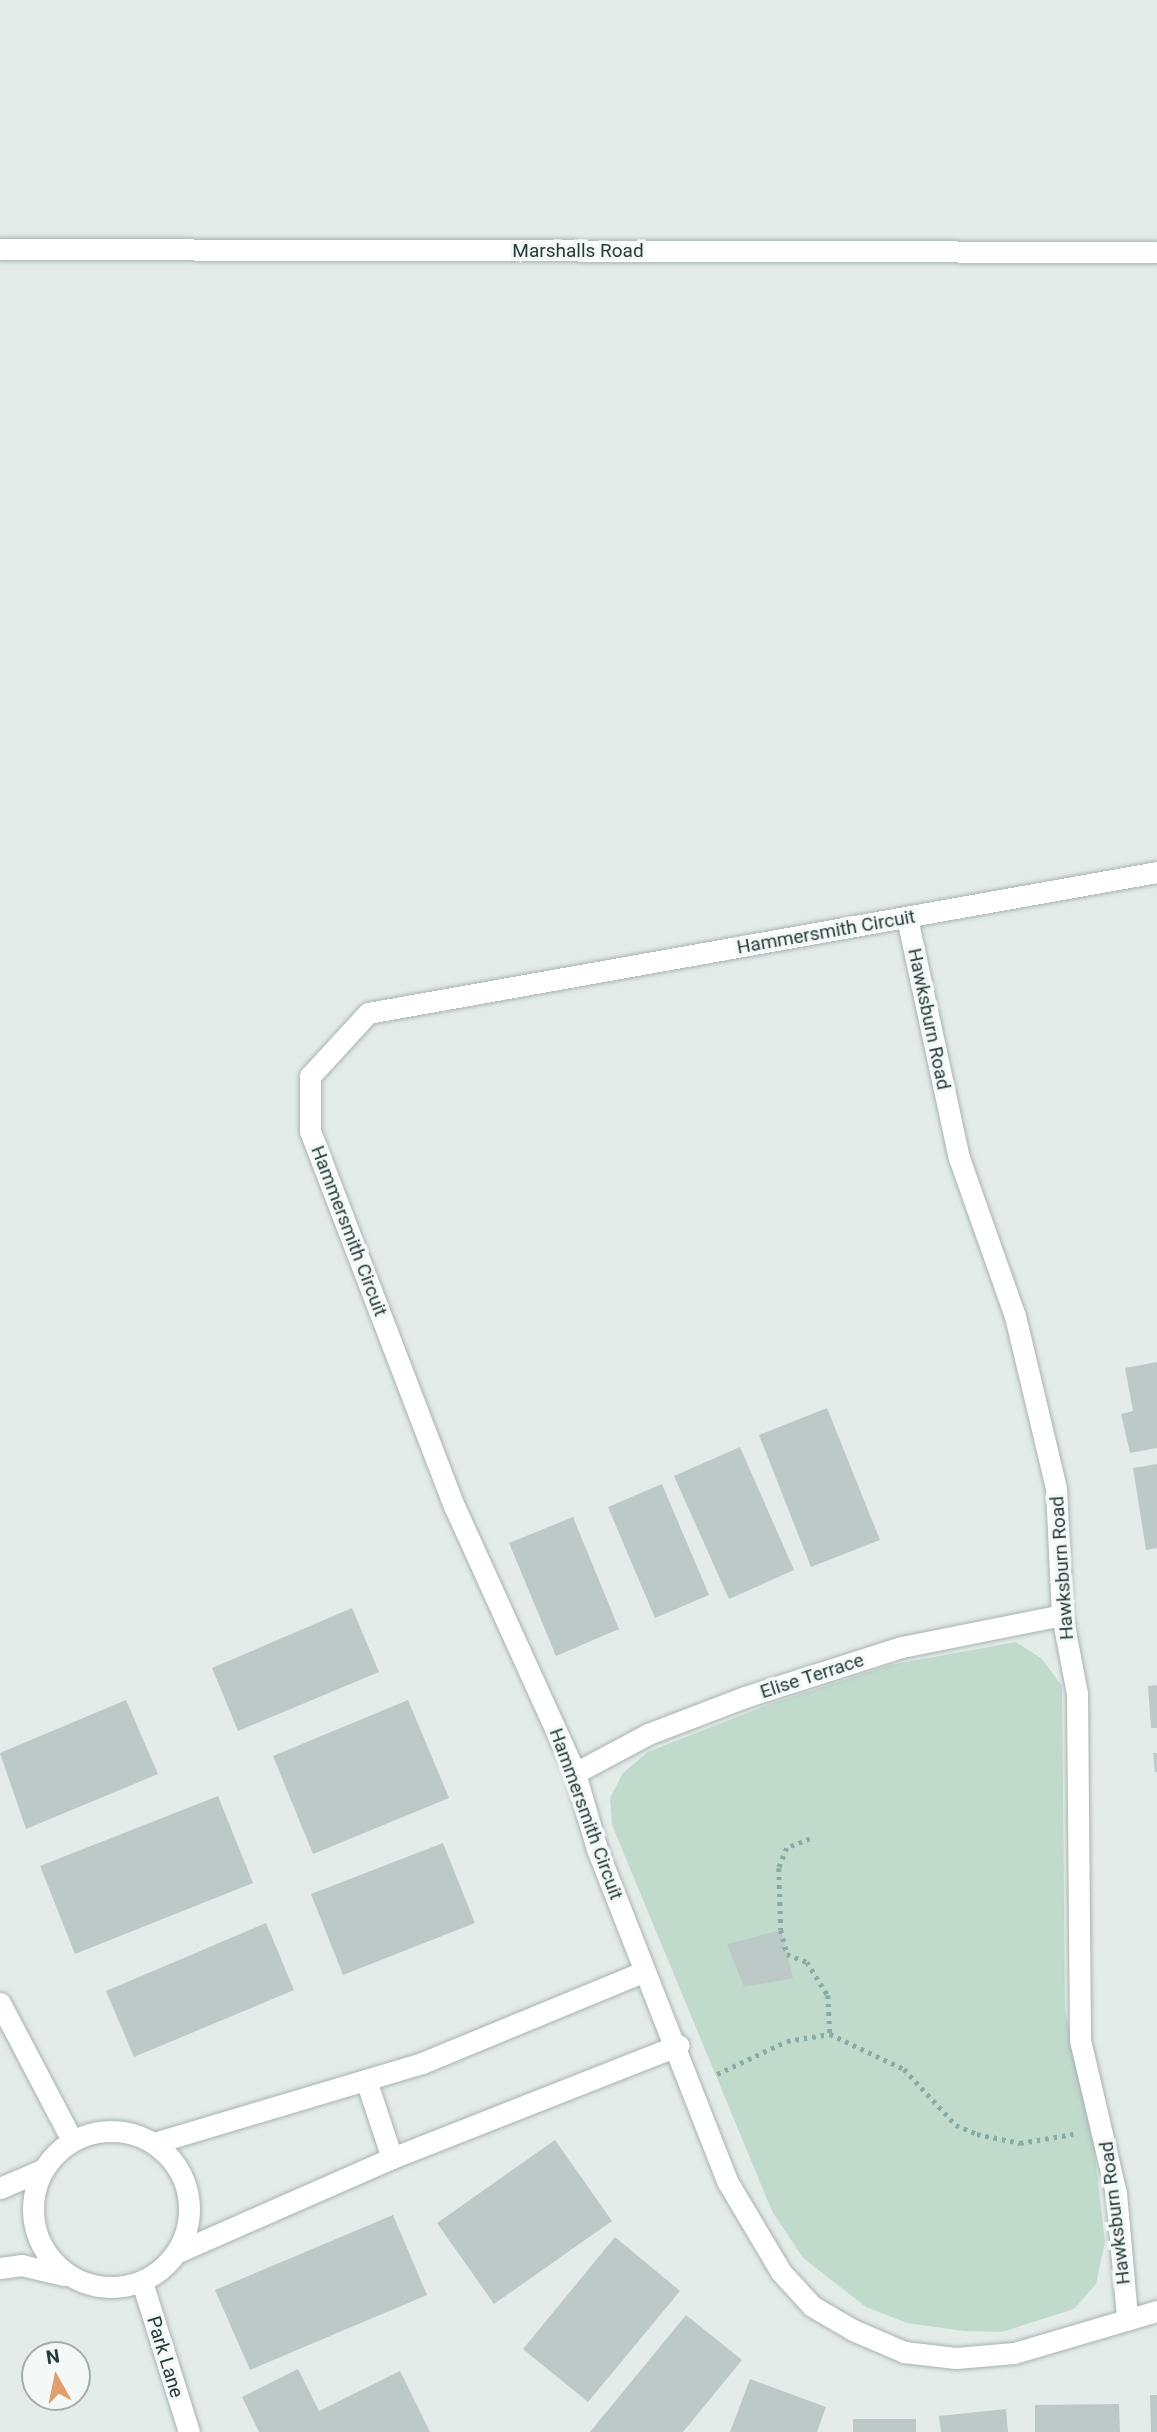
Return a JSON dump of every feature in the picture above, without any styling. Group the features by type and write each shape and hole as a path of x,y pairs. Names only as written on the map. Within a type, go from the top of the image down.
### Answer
{"street":[{"name":"Marshalls Road","path":"0,249 1157,252"},
{"name":"Hammersmith Circuit","path":"1157,872 368,1013 310,1076 310,1131 455,1508 575,1773 645,1971 679,2045 727,2181 773,2261 812,2306 853,2330 904,2352 956,2358 1014,2353 1127,2316 1157,2311"},
{"name":"Hawksburn Road","path":"907,918 959,1158 1036,1388 1056,1488 1062,1615 1077,1694 1077,2006 1105,2129 1127,2316"},
{"name":"Elise Terrace","path":"575,1773 648,1734 746,1697 902,1647 1062,1615"},
{"path":"154,2143 366,2080 645,1971"},
{"path":"0,2003 72,2140"},
{"path":"0,2268 21,2265 116,2288 142,2282 178,2252 392,2158 679,2045"},
{"path":"366,2080 392,2158"},
{"path":"0,2188 42,2170 72,2140 98,2131 125,2131 154,2143 175,2161 188,2190 191,2217 178,2252"},
{"path":"42,2170 32,2208 36,2236 70,2277"},
{"name":"Park Lane","path":"142,2282 189,2432"}],"path":[{"path":"810,1839 787,1848 779,1868 781,1930 787,1954 807,1962 828,1995 830,2034"},
{"path":"694,2085 787,2041 830,2034 879,2053 904,2069 956,2125 998,2142 1105,2129"}],"green space":[{"path":"1016,1642 1042,1659 1062,1686 1065,2010 1091,2122 1105,2242 1096,2284 1074,2309 1002,2332 964,2331 907,2323 866,2307 803,2258 772,2211 612,1825 610,1798 623,1773 648,1752 770,1704 890,1665"}],"building":[{"path":"1157,1362 1157,1448 1130,1453 1121,1414 1133,1411 1125,1368"},
{"path":"827,1408 880,1540 811,1567 759,1435"},
{"path":"740,1447 794,1570 729,1599 674,1476"},
{"path":"1157,1464 1157,1548 1146,1550 1133,1468"},
{"path":"662,1484 709,1595 655,1618 608,1507"},
{"path":"573,1517 619,1629 556,1656 509,1543"},
{"path":"352,1608 379,1672 238,1731 212,1668"},
{"path":"1157,1685 1157,1728 1151,1728 1148,1686"},
{"path":"126,1700 158,1774 26,1829 0,1753"},
{"path":"408,1700 449,1798 313,1854 273,1756"},
{"path":"1153,1753 1157,1753 1157,1772 1155,1772"},
{"path":"218,1796 253,1883 75,1954 40,1866"},
{"path":"443,1843 475,1923 343,1975 311,1894"},
{"path":"266,1923 294,1990 134,2057 106,1991"},
{"path":"781,1930 793,1978 744,1987 727,1944"},
{"path":"555,2140 612,2221 494,2304 437,2223"},
{"path":"393,2215 427,2295 250,2370 215,2290"},
{"path":"615,2237 680,2291 588,2402 523,2349"},
{"path":"686,2315 742,2360 683,2432 590,2432"},
{"path":"298,2369 319,2411 400,2371 430,2432 259,2432 242,2397"},
{"path":"750,2379 826,2407 817,2432 730,2432"},
{"path":"1150,2395 1157,2395 1157,2432 1151,2432"},
{"path":"1119,2404 1120,2432 1035,2432 1035,2405"},
{"path":"1006,2409 1008,2432 941,2432 939,2416"},
{"path":"853,2419 916,2419 916,2432 853,2432"}]}
